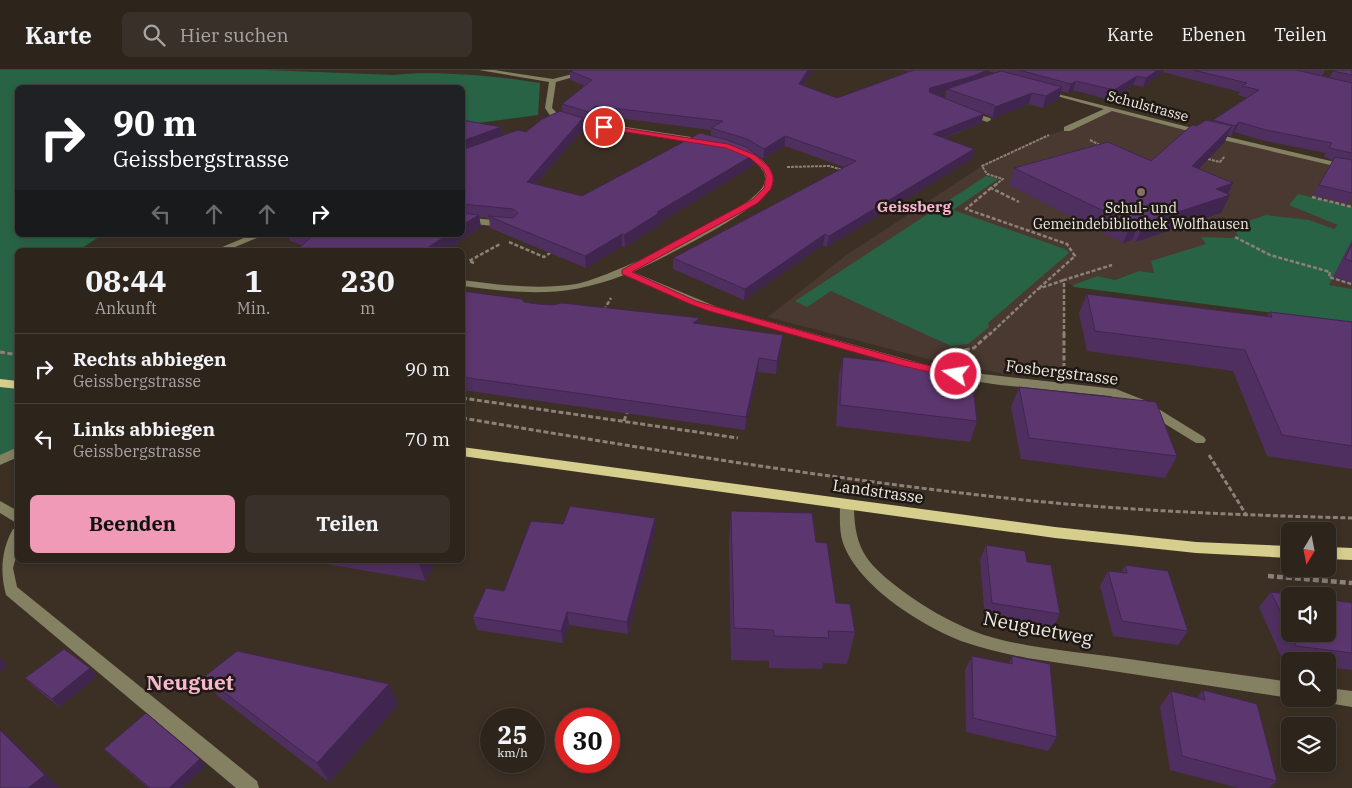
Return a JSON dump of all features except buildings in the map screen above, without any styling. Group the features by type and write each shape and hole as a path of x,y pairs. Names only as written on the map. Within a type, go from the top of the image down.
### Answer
{"main road":[{"path":"0,383 15,385"},
{"name":"Landstrasse","path":"465,451 846,505 1122,540 1281,552"},
{"path":"1336,553 1352,554"}],"street":[{"path":"482,70 553,81 595,70"},
{"path":"553,81 548,108 555,120 715,143"},
{"name":"Schulstrasse","path":"1035,88 1266,149 1352,168"},
{"path":"1067,129 1110,109"},
{"path":"959,110 987,120"},
{"path":"466,284 523,290 554,290 590,284 625,272 746,207 762,196 770,182 767,168 753,157 734,148"},
{"path":"465,220 514,225"},
{"path":"225,248 254,237"},
{"name":"Fosbergstrasse","path":"625,272 712,309 907,363 969,377 1105,391 1127,397 1200,440"},
{"path":"0,460 15,453"},
{"name":"Neuguetweg","path":"846,505 848,532 852,547 868,570 888,588 918,609 969,636 1027,651 1281,689"},
{"path":"0,506 15,517"},
{"path":"15,539 6,558 4,568 6,583 11,591 250,788"},
{"path":"1336,697 1352,699"}],"path":[{"path":"954,354 974,348 1076,256 1067,244 966,209 1003,179 987,174 982,166 1041,138 1067,129 1102,146"},
{"path":"767,168 829,166 848,172"},
{"path":"991,188 1019,202"},
{"path":"1312,197 1352,207"},
{"path":"466,284 482,266 469,261 515,236"},
{"path":"1235,237 1270,255 1330,272 1329,277 1352,284"},
{"path":"506,241 544,257 550,253"},
{"path":"1038,289 1112,264"},
{"path":"603,313 625,272"},
{"path":"1064,280 1064,387"},
{"path":"0,352 15,354"},
{"path":"465,398 738,438"},
{"path":"624,421 631,405"},
{"path":"465,418 742,463 969,495 1125,510 1247,516 1352,518"},
{"path":"1200,440 1247,516"}],"shaded area":[{"path":"1110,109 1352,168 1352,289 1151,261 1154,273 1139,271 1115,280 1097,276 1073,285 1074,287 1065,281 1064,377 1000,373 928,359 768,317 845,256 982,166 1041,138 1067,129"}],"green space":[{"path":"0,70 265,70 394,75 446,73 540,83 538,115 465,125 465,85 15,85 15,237 99,237 82,248 15,248 15,452 0,460"},
{"path":"986,176 998,179 953,210 1065,249 1069,253 988,323 989,327 968,344 951,346 831,291 807,307 795,301"},
{"path":"1298,194 1352,207 1352,240 1329,285 1352,289 1352,323 1074,287 1073,285 1097,276 1115,280 1139,271 1154,273 1151,261 1206,244 1201,237 1232,238 1238,236 1233,226 1266,215 1309,220 1334,229 1338,225 1289,205"}],"place":[{"name":"Schul- und Gemeindebibliothek Wolfhausen","path":"1141,192"}],"district":[{"name":"Geissberg","path":"914,207"},
{"name":"Neuguet","path":"190,683"}],"route":[{"path":"604,127 700,140 741,150 767,168 770,182 762,196 746,207 625,272 712,309 907,363 956,374"}]}
